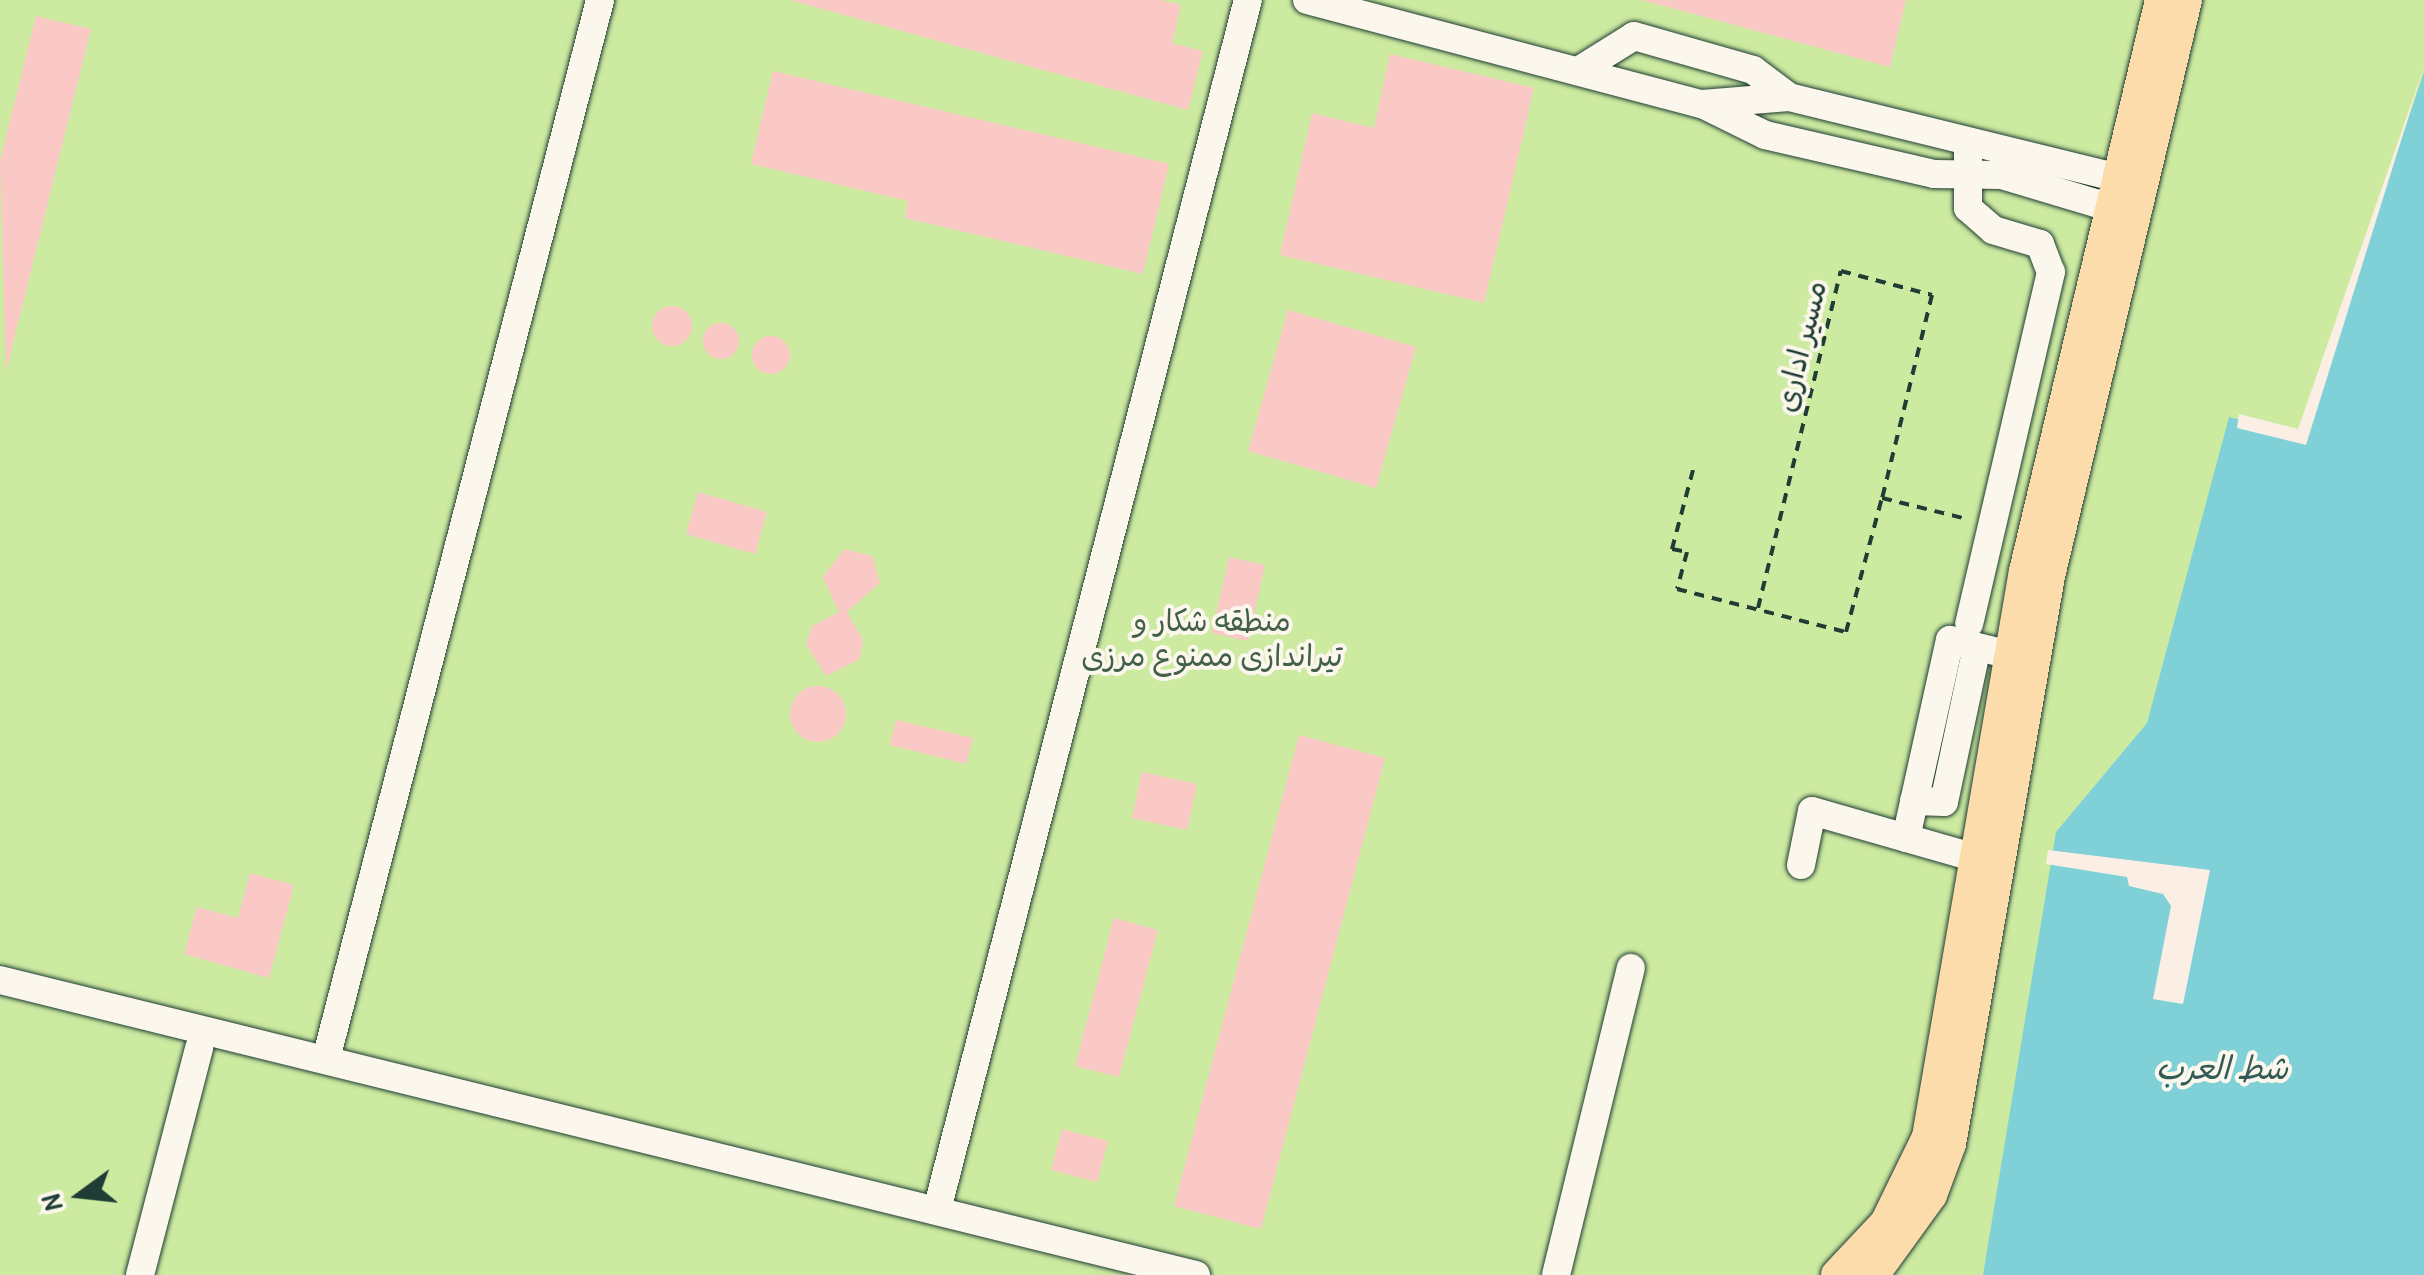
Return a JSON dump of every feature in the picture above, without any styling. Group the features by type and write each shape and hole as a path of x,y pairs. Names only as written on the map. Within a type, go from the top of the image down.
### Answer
{"main road":[{"path":"1873,1275 1930,1195 1950,1144 2049,576 2127,196 2161,0"},
{"path":"1836,1275 1886,1223 1928,1137 2010,656 2127,196 2186,0"}],"street":[{"path":"326,1059 600,0"},
{"path":"937,1210 1248,0"},
{"path":"1307,0 1702,104 1765,135 1854,158 1934,174 2002,175 2127,196"},
{"path":"1578,71 1634,36 1753,70 1789,97"},
{"path":"1702,104 1789,97 1968,142 2127,196"},
{"path":"1854,158 1861,116"},
{"path":"1968,142 1964,174 1968,208"},
{"path":"1934,174 1993,230 2040,244 2050,262 1992,525 1973,636"},
{"path":"1906,838 1950,640 1973,636 2010,656"},
{"path":"1801,864 1812,811 1976,858"},
{"path":"1556,1275 1632,968"},
{"path":"0,980 1196,1275"},
{"path":"140,1275 200,1048"}],"path":[{"name":"مسیر اداری","path":"1693,470 1672,548 1686,552 1677,589 1846,632 1932,295 1841,272 1758,608"},
{"path":"1882,498 1992,525"}],"green space":[{"name":"منطقه شکار و تیراندازی ممنوع مرزی","path":"0,0 2424,0 2424,1275 0,1275"}],"water":[{"name":"شط العرب","path":"2424,72 2424,1275 1983,1275 2056,832 2147,723 2229,417 2302,434"}],"pier":[{"path":"2424,67 2306,445 2237,428 2239,414 2298,429"},
{"path":"2048,850 2210,870 2183,1004 2153,999 2171,906 2163,894 2129,886 2127,877 2046,864"}],"building":[{"path":"790,0 1161,0 1181,5 1172,43 1203,51 1188,110"},
{"path":"1642,0 1906,0 1890,67"},
{"path":"36,16 91,29 6,371 0,161"},
{"path":"1390,54 1534,88 1484,303 1280,255 1312,113 1374,128"},
{"path":"773,71 1169,164 1143,274 905,218 908,201 751,164"},
{"path":"672,306 686,312 692,326 686,340 672,346 658,340 652,326 658,312"},
{"path":"1288,310 1416,347 1376,488 1248,451"},
{"path":"721,323 734,328 739,341 734,354 721,359 708,354 703,341 708,328"},
{"path":"771,336 784,342 790,355 784,368 771,374 758,368 752,355 758,342"},
{"path":"698,492 767,512 755,554 686,534"},
{"path":"844,549 872,556 880,583 847,612 863,640 860,659 826,676 806,644 812,626 839,612 823,577"},
{"path":"1229,557 1265,565 1248,641 1212,633"},
{"path":"818,686 838,694 846,714 838,734 818,742 798,734 790,714 798,694"},
{"path":"896,720 973,738 966,764 890,745"},
{"path":"1299,735 1385,758 1261,1229 1174,1206"},
{"path":"1142,772 1197,784 1187,830 1132,818"},
{"path":"250,873 294,885 269,978 184,954 197,907 238,918"},
{"path":"1114,918 1158,930 1119,1077 1075,1066"},
{"path":"1062,1129 1108,1141 1097,1182 1051,1170"}]}
